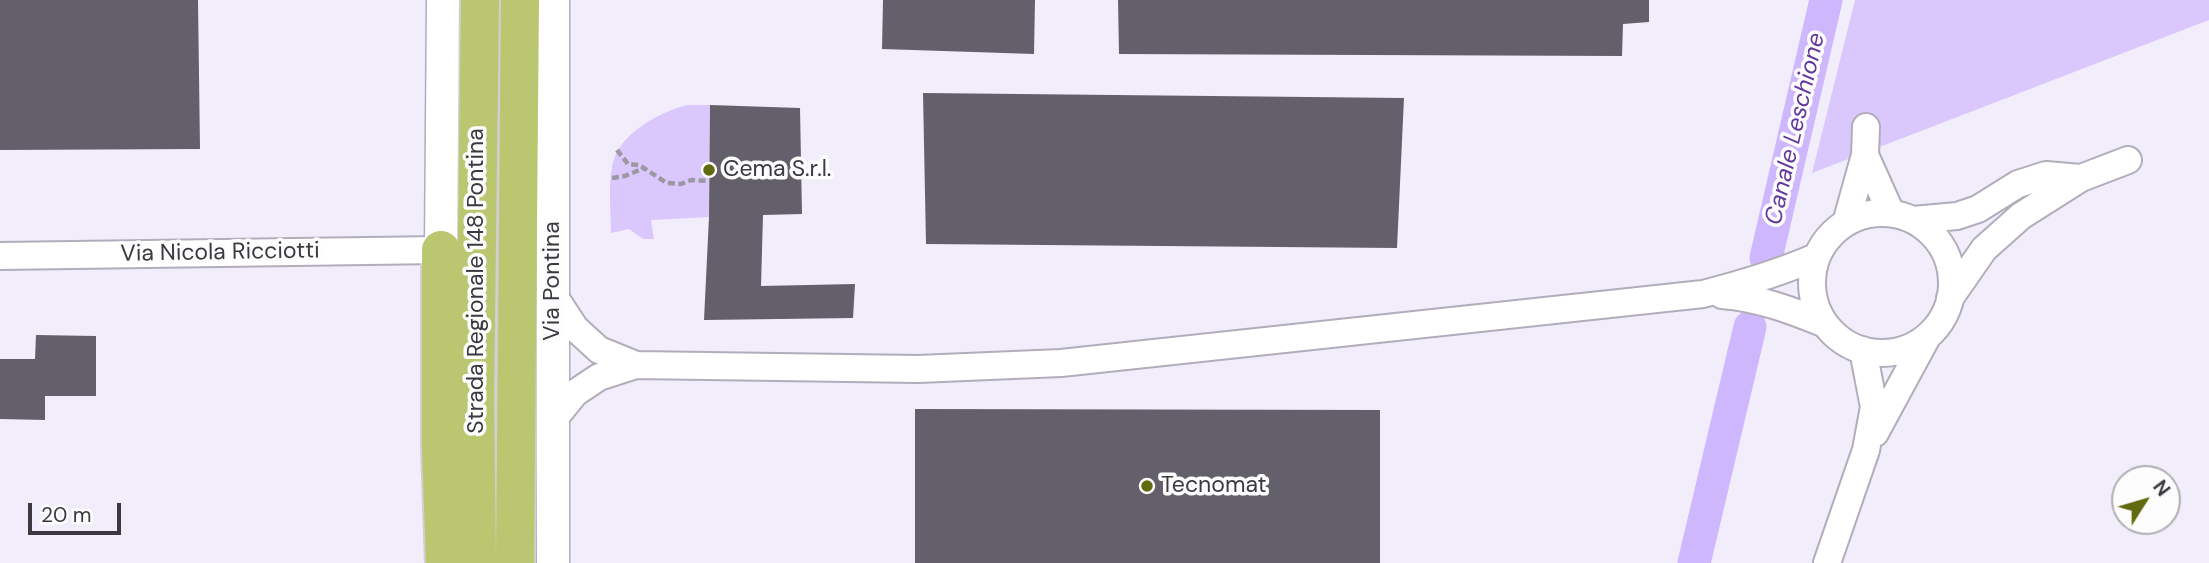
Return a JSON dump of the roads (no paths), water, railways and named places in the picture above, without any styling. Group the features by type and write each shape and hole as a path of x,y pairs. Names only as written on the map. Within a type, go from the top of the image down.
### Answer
{"highway":[{"name":"Strada Regionale 148 Pontina","path":"477,563 475,397 480,0"},
{"name":"Strada Regionale 148 Pontina","path":"515,563 520,0"},
{"path":"441,250 441,434 445,563"}],"street":[{"path":"441,250 443,0"},
{"name":"Via Pontina","path":"552,563 553,0"},
{"path":"1846,223 1865,155 1866,127"},
{"path":"1865,155 1902,216 1932,233 1945,253 1952,275 1950,298"},
{"path":"1826,563 1866,450 1927,337 1942,320 1950,298 1984,249 2021,216 2081,178 2128,160"},
{"path":"1927,337 1907,348 1885,353 1863,350 1842,341 1825,324 1815,304 1811,280 1816,257 1828,237 1846,223 1867,214 1957,216 1978,209 2018,184 2046,175 2081,178"},
{"name":"Via Nicola Ricciotti","path":"0,256 441,250"},
{"path":"552,420 575,393 599,377 636,365 918,369 1061,363 1703,293 1751,281 1816,257"},
{"path":"552,293 575,328 599,350 636,365"},
{"path":"1703,293 1748,297 1788,308 1825,324"},
{"path":"1863,350 1874,407 1866,450"}],"waterway":[{"name":"Canale Leschione","path":"1766,258 1826,0"},
{"name":"Canale Leschione","path":"1694,563 1750,327"}],"place":[{"name":"Cema S.r.l.","path":"709,170"},
{"name":"Tecnomat","path":"1147,486"}]}
